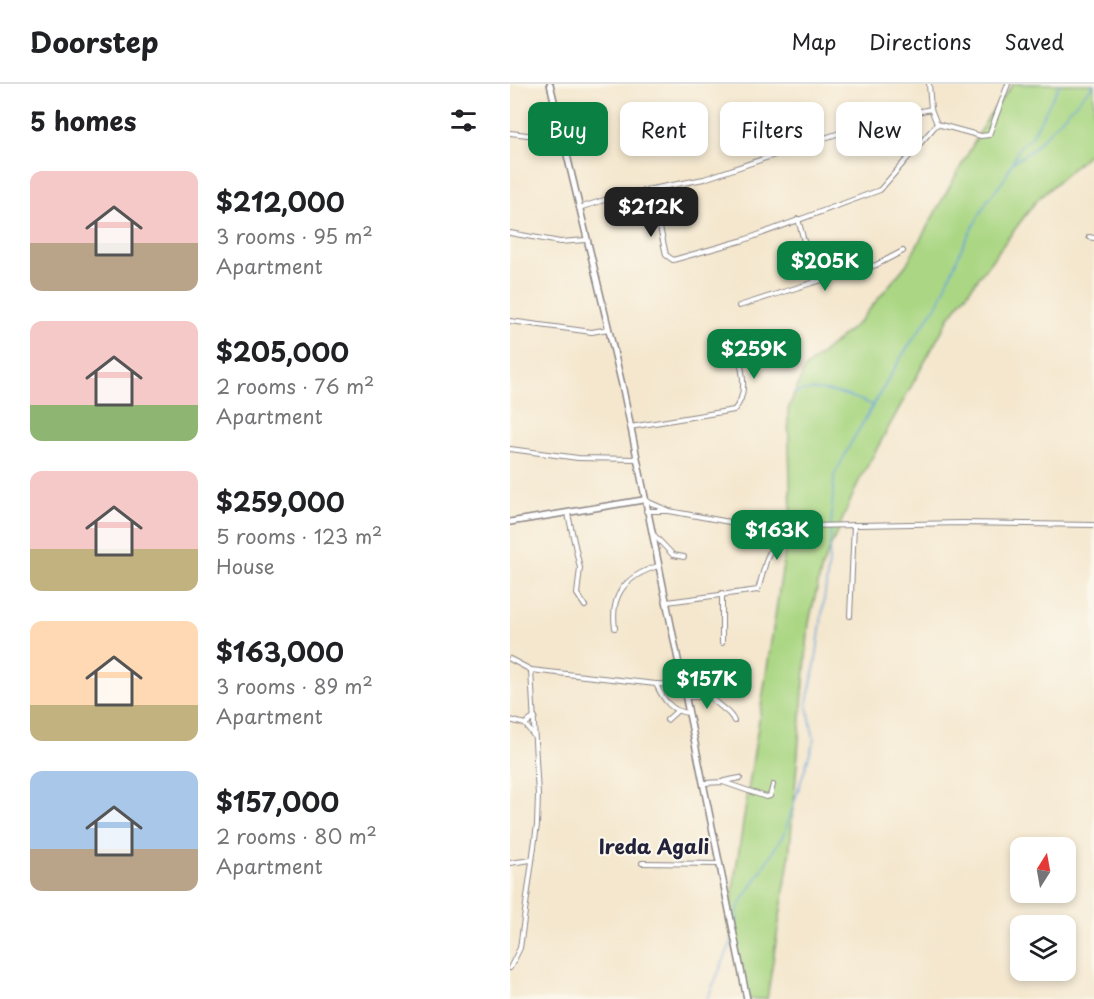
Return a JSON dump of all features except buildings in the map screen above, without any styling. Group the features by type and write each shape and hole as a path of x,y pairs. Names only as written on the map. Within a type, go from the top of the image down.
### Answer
{"street":[{"path":"550,84 554,102"},
{"path":"929,84 931,109 937,124"},
{"path":"937,124 981,136 989,135 1008,84"},
{"path":"578,208 620,195 643,193 704,179 875,122 931,109"},
{"path":"643,193 654,202 666,255 673,260 744,240 880,190 937,124"},
{"path":"510,133 528,135"},
{"path":"566,156 637,459 643,500 687,697 747,999"},
{"path":"798,219 815,282"},
{"path":"510,233 560,242 586,240"},
{"path":"739,306 876,265 903,251"},
{"path":"510,321 592,332 608,329"},
{"path":"630,427 734,410 744,393 736,342"},
{"path":"510,449 578,458 637,459"},
{"path":"510,522 643,500 669,511"},
{"path":"646,511 669,511 735,524 782,527 1094,525"},
{"path":"568,514 580,568 577,594 585,606"},
{"path":"850,616 854,525"},
{"path":"666,602 758,590 767,558 782,527"},
{"path":"651,533 672,555 684,557"},
{"path":"615,628 615,602 621,588 634,576 658,566"},
{"path":"722,593 722,643"},
{"path":"510,659 531,670 684,685"},
{"path":"510,968 520,948 538,795 531,670"},
{"path":"681,672 711,675 715,686"},
{"path":"656,684 665,701 678,711 690,713"},
{"path":"687,697 711,697 718,706 730,713 734,721"},
{"path":"667,720 678,711"},
{"path":"525,724 535,717"},
{"path":"510,720 525,724 533,733 535,743"},
{"path":"704,783 740,778"},
{"path":"723,782 766,797 770,796 773,785"},
{"path":"510,863 531,860"},
{"path":"642,863 721,864"}],"green space":[{"path":"1013,84 1094,84 1094,149 1036,201 950,316 858,483 822,567 809,622 789,859 767,999 747,999 728,921 791,513 788,410 805,368 859,322 906,265 989,116"}],"waterway":[{"path":"737,932 738,908 785,832 814,740 807,703 816,660 829,562 834,476 905,351 939,302 963,245 987,201 1004,180 1020,146 1031,138 1060,84"},
{"path":"1013,162 1032,150 1094,84"},
{"path":"793,394 823,390 844,394 873,405"},
{"path":"707,999 733,939"}],"district":[{"name":"Ireda Agali","path":"654,846"}]}
